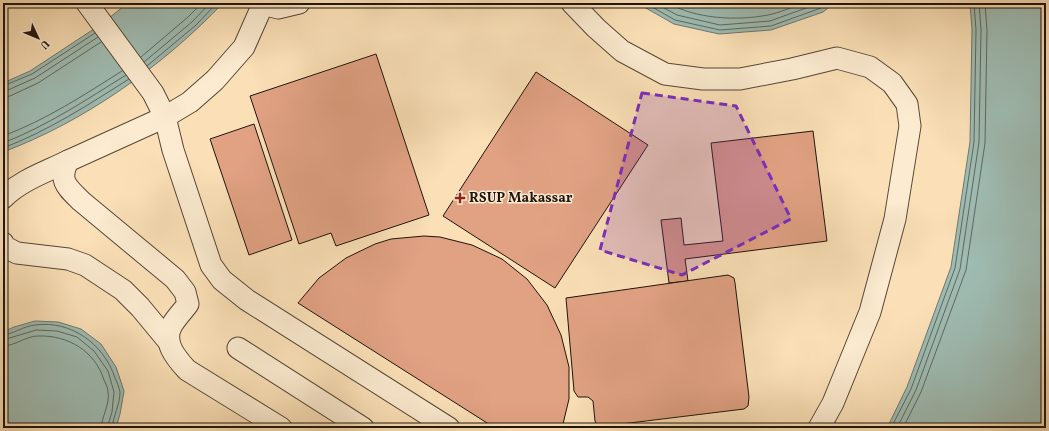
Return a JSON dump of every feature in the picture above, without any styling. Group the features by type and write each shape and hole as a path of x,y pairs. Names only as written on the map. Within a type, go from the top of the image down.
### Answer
{"street":[{"path":"87,3 153,93 165,117 173,150 211,265 222,280 247,300 449,428"},
{"path":"3,198 23,182 165,117 190,102 220,75 244,47 263,4 278,8 299,3"},
{"path":"572,3 596,28 622,51 665,74 703,79 740,79 792,69 837,58 870,67 892,83 907,104 910,126 895,219 870,312 833,403 819,428"},
{"path":"68,161 63,177 67,188 175,279 185,292 188,304 172,324 170,331 169,342 172,352 187,370 281,428"},
{"path":"3,243 5,247 17,253 68,259 85,265 123,290 140,307 169,342"},
{"path":"238,348 363,428"}],"highlighted area":[{"path":"642,93 736,106 791,219 682,275 600,250"}],"water":[{"path":"128,3 223,3 175,48 121,90 63,125 33,140 3,152 3,83 30,71 100,25"},
{"path":"637,3 834,3 823,12 771,30 719,34 674,24"},
{"path":"970,3 1046,3 1046,428 887,428 907,387 951,267 970,142 972,30"},
{"path":"35,321 58,322 81,329 101,344 116,367 124,391 116,428 3,428 3,332"}],"building":[{"path":"376,54 429,215 336,246 331,233 299,244 250,96"},
{"path":"536,72 648,145 555,288 443,216"},
{"path":"254,124 292,240 249,255 210,139"},
{"path":"813,131 827,241 685,259 688,281 669,283 661,220 681,218 684,245 723,241 711,143"},
{"path":"424,236 440,237 472,245 502,259 527,279 547,305 561,335 569,367 569,399 562,428 495,428 298,303 319,278 346,258 375,244 391,239"},
{"path":"728,275 734,278 735,283 749,397 748,406 744,409 605,426 597,425 595,421 593,401 588,397 578,397 574,391 566,298"}],"place":[{"name":"RSUP Makassar","path":"460,198"}]}
